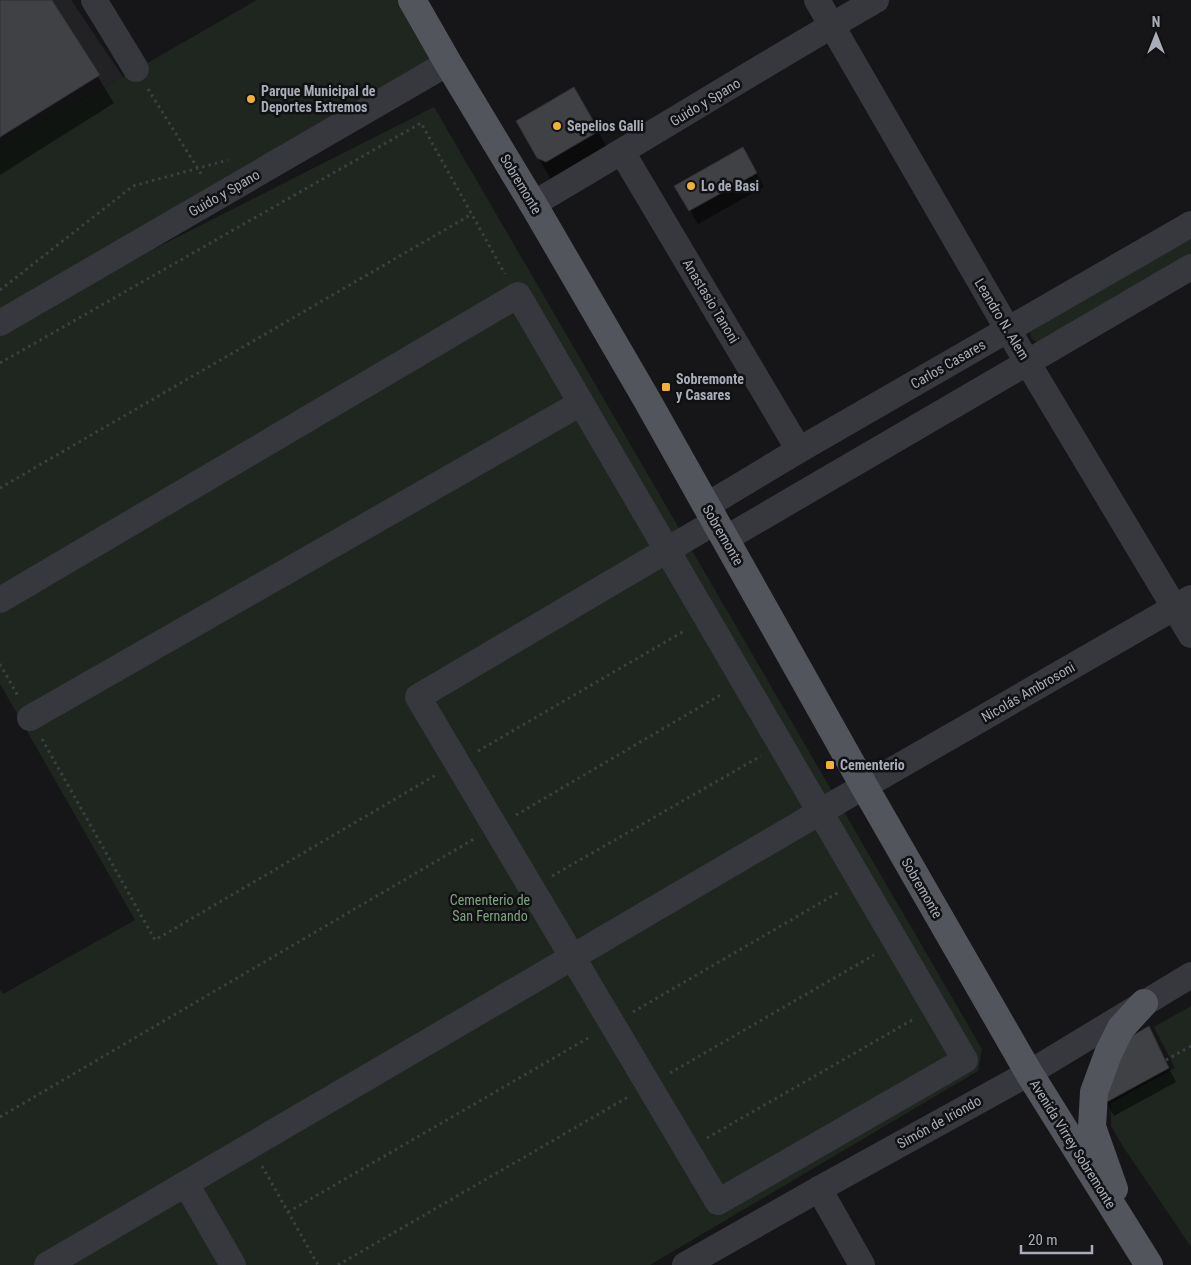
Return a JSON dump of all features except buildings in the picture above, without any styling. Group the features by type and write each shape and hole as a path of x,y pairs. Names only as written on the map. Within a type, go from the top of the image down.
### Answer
{"main road":[{"name":"Sobremonte","path":"412,0 642,392 864,786 1029,1073"},
{"path":"1134,1242 1092,1127 1094,1092 1108,1054 1121,1028 1144,1004"},
{"name":"Avenida Virrey Sobremonte","path":"1029,1073 1149,1265"}],"street":[{"path":"94,0 136,69"},
{"name":"Leandro N. Alem","path":"818,0 1027,362 1183,602 1191,636"},
{"name":"Guido y Spano","path":"533,204 876,0"},
{"name":"Guido y Spano","path":"0,323 448,63"},
{"name":"Anastasio Tanoni","path":"622,152 799,450"},
{"name":"Carlos Casares","path":"715,522 799,450 1191,224"},
{"path":"0,600 518,295 667,550 706,618 860,880 964,1060 718,1202 418,697 667,550 715,522 1027,362 1191,267"},
{"path":"30,718 581,403"},
{"name":"Nicolás Ambrosoni","path":"47,1265 864,786 1183,602"},
{"name":"Simón de Iriondo","path":"685,1265 1029,1073 1191,975"},
{"path":"186,1184 233,1265"},
{"path":"819,1189 862,1265"}],"path":[{"path":"136,69 215,198"},
{"path":"0,363 421,123 518,295"},
{"path":"0,290 133,186 236,158"},
{"path":"0,488 472,214"},
{"path":"0,664 155,940 706,618"},
{"path":"0,1117 743,681"},
{"path":"532,888 781,745"},
{"path":"288,1212 860,880"},
{"path":"338,1265 896,942"},
{"path":"687,1150 934,1007"},
{"path":"1166,1060 1191,1046"},
{"path":"251,1146 318,1265"}],"shaded area":[{"path":"0,0 71,0 123,77 0,144"}],"green space":[{"path":"257,0 399,0 439,68 0,323 0,144 123,77"},
{"name":"Cementerio de San Fernando","path":"434,107 982,1049 978,1071 650,1265 0,1265 0,989 3,994 135,920 0,684 0,327"},
{"path":"1191,233 1191,259 1039,344 1032,339 1030,332"},
{"path":"1191,1006 1191,1247 1111,1126 1111,1103 1175,1068 1154,1027"}],"place":[{"name":"Parque Municipal de Deportes Extremos","path":"251,99"},
{"name":"Sepelios Galli","path":"557,126"},
{"name":"Lo de Basi","path":"691,186"},
{"name":"Sobremonte y Casares","path":"666,387"},
{"name":"Cementerio","path":"830,765"}]}
